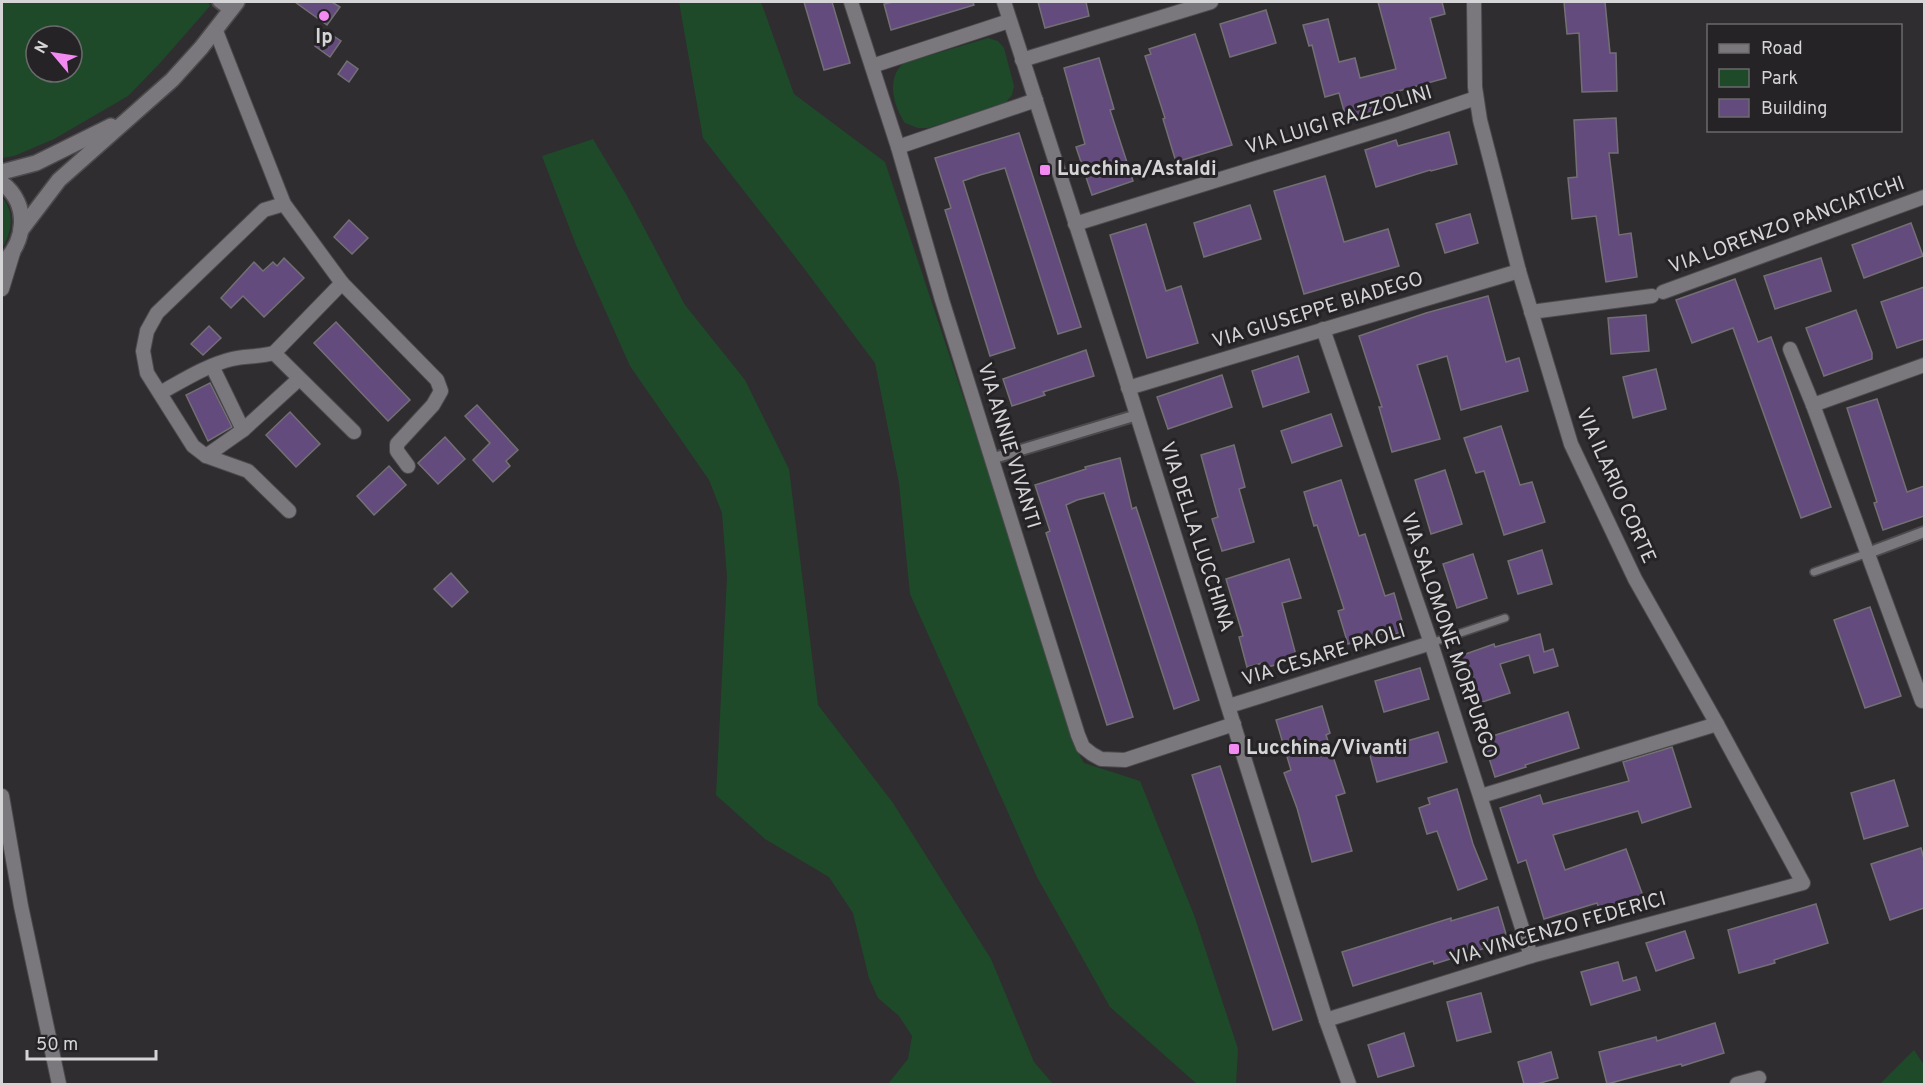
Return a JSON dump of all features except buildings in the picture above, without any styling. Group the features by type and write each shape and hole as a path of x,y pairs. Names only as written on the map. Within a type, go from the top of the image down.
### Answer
{"street":[{"name":"VIA ANNIE VIVANTI","path":"851,2 1083,747 1101,759 1125,760 1234,724"},
{"name":"VIA DELLA LUCCHINA","path":"1004,2 1137,415 1326,1020 1349,1084"},
{"path":"1022,60 1211,2"},
{"name":"VIA ILARIO CORTE","path":"1474,2 1476,98 1480,120 1519,272 1574,453 1635,579 1803,883"},
{"path":"2,289 7,258 21,230 59,180 172,80 216,30 228,5"},
{"path":"872,66 1009,21"},
{"path":"216,30 284,204 342,283 437,380 441,391 433,405 397,444 397,451 408,466"},
{"name":"VIA LUIGI RAZZOLINI","path":"1075,224 1476,98"},
{"path":"898,147 1036,100"},
{"path":"2,172 36,163 127,118"},
{"path":"2,183 10,190 20,208 21,230"},
{"name":"VIA LORENZO PANCIATICHI","path":"1531,312 1658,294 1924,197"},
{"path":"284,204 264,210 157,313 147,331 143,351 147,373 193,446 206,456 248,471 289,511"},
{"name":"VIA GIUSEPPE BIADEGO","path":"1128,388 1519,272"},
{"path":"160,393 212,366 233,358 258,358 273,353 342,283"},
{"name":"VIA SALOMONE MORPURGO","path":"1323,329 1431,643 1531,956"},
{"path":"1790,349 1813,405 1922,701 1924,700"},
{"path":"273,353 354,432"},
{"path":"1813,405 1924,365"},
{"path":"212,366 243,430"},
{"path":"206,456 243,430 299,379"},
{"path":"992,459 1137,415"},
{"path":"1868,553 1924,532"},
{"name":"VIA CESARE PAOLI","path":"1229,706 1431,643"},
{"path":"1481,796 1717,724"},
{"path":"2,796 21,906 59,1084"},
{"name":"VIA VINCENZO FEDERICI","path":"1326,1020 1531,956 1803,883"},
{"path":"1737,1084 1759,1078"}],"lane":[{"path":"1814,572 1868,553"},
{"path":"1431,643 1504,618"}],"green space":[{"path":"2,2 208,2 210,6 128,96 54,139 14,156 2,158"},
{"path":"679,2 761,2 794,94 885,162 1001,510 1073,743 1084,763 1140,781 1194,915 1238,1049 1236,1084 1197,1084 1110,1007 1037,877 910,594 899,483 875,363 703,138"},
{"path":"988,38 998,41 1004,48 1014,86 1012,95 1006,102 928,128 918,128 905,123 897,108 893,92 898,69 904,63"},
{"path":"593,139 626,194 685,305 745,380 789,469 818,705 893,803 991,959 1034,1062 1053,1084 888,1084 908,1059 912,1036 899,1016 878,998 869,978 853,913 829,877 765,839 716,795 727,577 722,513 709,480 630,366 576,245 542,156"},
{"path":"2,197 9,209 11,222 2,248"},
{"path":"1914,1050 1924,1065 1924,1084 1880,1084"}],"place":[{"name":"Ip","path":"324,16"},
{"name":"Lucchina/Astaldi","path":"1045,170"},
{"name":"Lucchina/Vivanti","path":"1234,749"}]}
